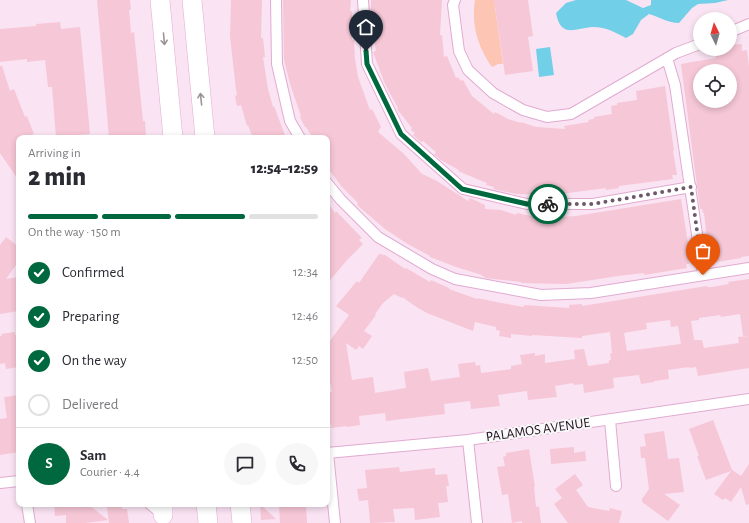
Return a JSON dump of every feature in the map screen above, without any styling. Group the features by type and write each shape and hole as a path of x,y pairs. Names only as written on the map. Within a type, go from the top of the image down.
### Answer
{"highway":[{"path":"160,0 173,135"},
{"path":"192,0 205,135"}],"street":[{"path":"276,0 277,64 290,121 298,135"},
{"path":"362,0 367,64 401,134 462,189 527,204 593,204 691,187"},
{"path":"455,0 453,6 459,51 468,70 493,93 523,110 547,117 571,114 667,58 693,47"},
{"path":"737,29 749,24"},
{"path":"667,58 675,85 703,275"},
{"path":"330,187 341,200 378,237 432,269 455,279 541,295 591,293 749,268"},
{"name":"PALAMOS AVENUE","path":"330,453 468,440 749,399"},
{"path":"610,420 616,486"},
{"path":"468,440 477,523"},
{"path":"330,479 335,523"},
{"path":"0,483 16,481"},
{"path":"28,507 30,523"}],"shaded area":[{"path":"475,0 494,0 503,64 498,64 492,67 479,44 474,18"}],"water":[{"path":"576,0 626,0 643,8 651,5 651,0 728,0 715,3 698,4 692,8 679,23 668,21 649,14 641,20 633,34 626,38 610,30 602,28 593,27 570,30 561,26 556,13 566,3"},
{"path":"550,47 554,75 539,77 536,49"}],"building":[{"path":"97,0 130,0 131,10 129,10 131,33 134,32 143,121 145,121 146,135 109,135"},
{"path":"231,0 262,0 261,38 263,38 265,57 263,57 268,89 273,107 274,106 285,135 252,135 248,125 247,126 241,105 237,106 230,36"},
{"path":"283,0 351,0 350,11 352,11 352,40 354,40 358,77 370,110 372,109 381,127 378,132 404,154 422,174 437,181 468,201 470,198 485,205 485,209 501,210 516,215 517,213 540,218 540,215 560,217 576,216 681,199 690,256 688,256 689,264 686,264 687,268 644,275 644,273 566,284 521,283 485,278 482,275 430,257 385,229 357,205 358,203 342,187 330,171 330,135 311,135 305,127 300,117 301,116 290,84 284,60"},
{"path":"371,0 442,0 440,35 442,35 444,57 447,56 456,78 458,77 461,81 463,80 472,96 494,114 495,112 508,119 521,123 536,127 565,129 564,126 589,122 588,120 594,119 594,117 612,114 611,106 617,105 617,103 637,100 636,91 665,86 677,175 672,175 673,179 619,186 619,188 606,190 606,188 560,194 561,197 550,198 550,196 545,195 516,194 493,189 494,187 486,185 487,183 458,171 459,170 434,155 436,152 413,135 415,133 411,130 412,128 397,109 398,108 385,84 373,52 376,51 371,21"},
{"path":"494,0 528,0 533,36 528,37 533,71 505,75"},
{"path":"60,22 61,29 80,27 90,134 56,135 52,87 48,87 45,60 27,62 27,59 0,62 0,29 36,26 36,24"},
{"path":"737,44 742,44 742,51 747,50 749,67 749,256 711,263 704,213 702,209 700,209 681,64 716,58 716,56 737,56"},
{"path":"0,66 2,66 10,91 14,89 25,117 27,116 34,134 16,135 16,177 0,153"},
{"path":"330,206 335,213 336,211 362,238 359,240 363,244 330,280"},
{"path":"6,237 16,245 16,265 6,279 16,277 16,311 0,314 0,245"},
{"path":"379,254 385,255 405,269 406,268 430,282 431,280 449,289 477,299 524,307 524,305 569,308 569,305 582,304 582,306 707,286 712,287 729,284 728,282 749,279 749,336 749,368 698,376 696,367 668,370 669,379 641,384 639,375 613,378 614,388 584,393 583,384 574,385 573,383 555,386 557,397 528,400 527,391 498,395 500,406 471,409 470,401 444,404 445,414 386,421 385,413 359,416 360,425 331,428 330,392 332,392 330,382 330,341 349,315 336,306 357,281 359,283","holes":["394,294 427,313 473,331 475,322 496,327 496,330 500,331 499,336 511,338 511,334 582,338 582,336 610,332 612,353 610,354 611,360 609,360 609,363 588,366 584,349 574,350 575,359 545,363 545,354 535,356 535,353 520,355 522,364 511,366 511,369 481,373 480,365 476,366 475,362 458,364 460,377 431,381 428,368 404,372 406,388 375,393 373,377 352,380 346,343 356,350 359,346 363,349 372,336 364,331 383,303","740,314 743,336 749,336 738,337 739,343 704,348 702,340 694,340 691,321 699,320 699,318","670,320 671,327 678,326 681,344 627,351 624,333 647,329 646,323"]},
{"path":"15,332 16,367 6,369 5,363 0,364 1,334"},
{"path":"16,395 16,452 0,455 0,419 7,418 4,397"},
{"path":"713,420 732,470 741,476 749,464 749,504 746,505 741,487 731,502 725,498 723,500 714,494 731,471 706,480 689,429"},
{"path":"664,431 668,459 679,458 684,492 664,494 680,505 668,521 642,502 642,499 649,489 645,458 641,458 640,447 646,446 644,434"},
{"path":"574,447 574,453 585,451 586,461 551,464 550,449"},
{"path":"529,449 535,487 536,507 539,506 541,523 522,523 522,521 512,523 508,494 502,495 497,467 505,466 503,457 506,456 506,453"},
{"path":"399,467 400,472 435,468 435,475 447,474 449,486 446,486 448,502 438,503 440,517 415,520 414,508 393,509 395,522 370,523 368,500 359,501 357,489 367,488 365,470"},
{"path":"575,474 583,485 576,490 588,507 609,511 610,508 622,511 619,523 568,523 554,504 562,498 555,489"},
{"path":"54,507 92,507 108,520 85,523 66,523 66,515 55,516"},
{"path":"107,507 122,507 122,509 127,509 129,523 109,523"},
{"path":"260,507 263,507 276,519 261,520"},
{"path":"279,507 306,507 307,523 280,523"}],"way so far":[{"path":"548,204 593,204 691,187 703,275"}],"route":[{"path":"366,51 367,64 401,134 462,189 527,204 548,204"}]}
